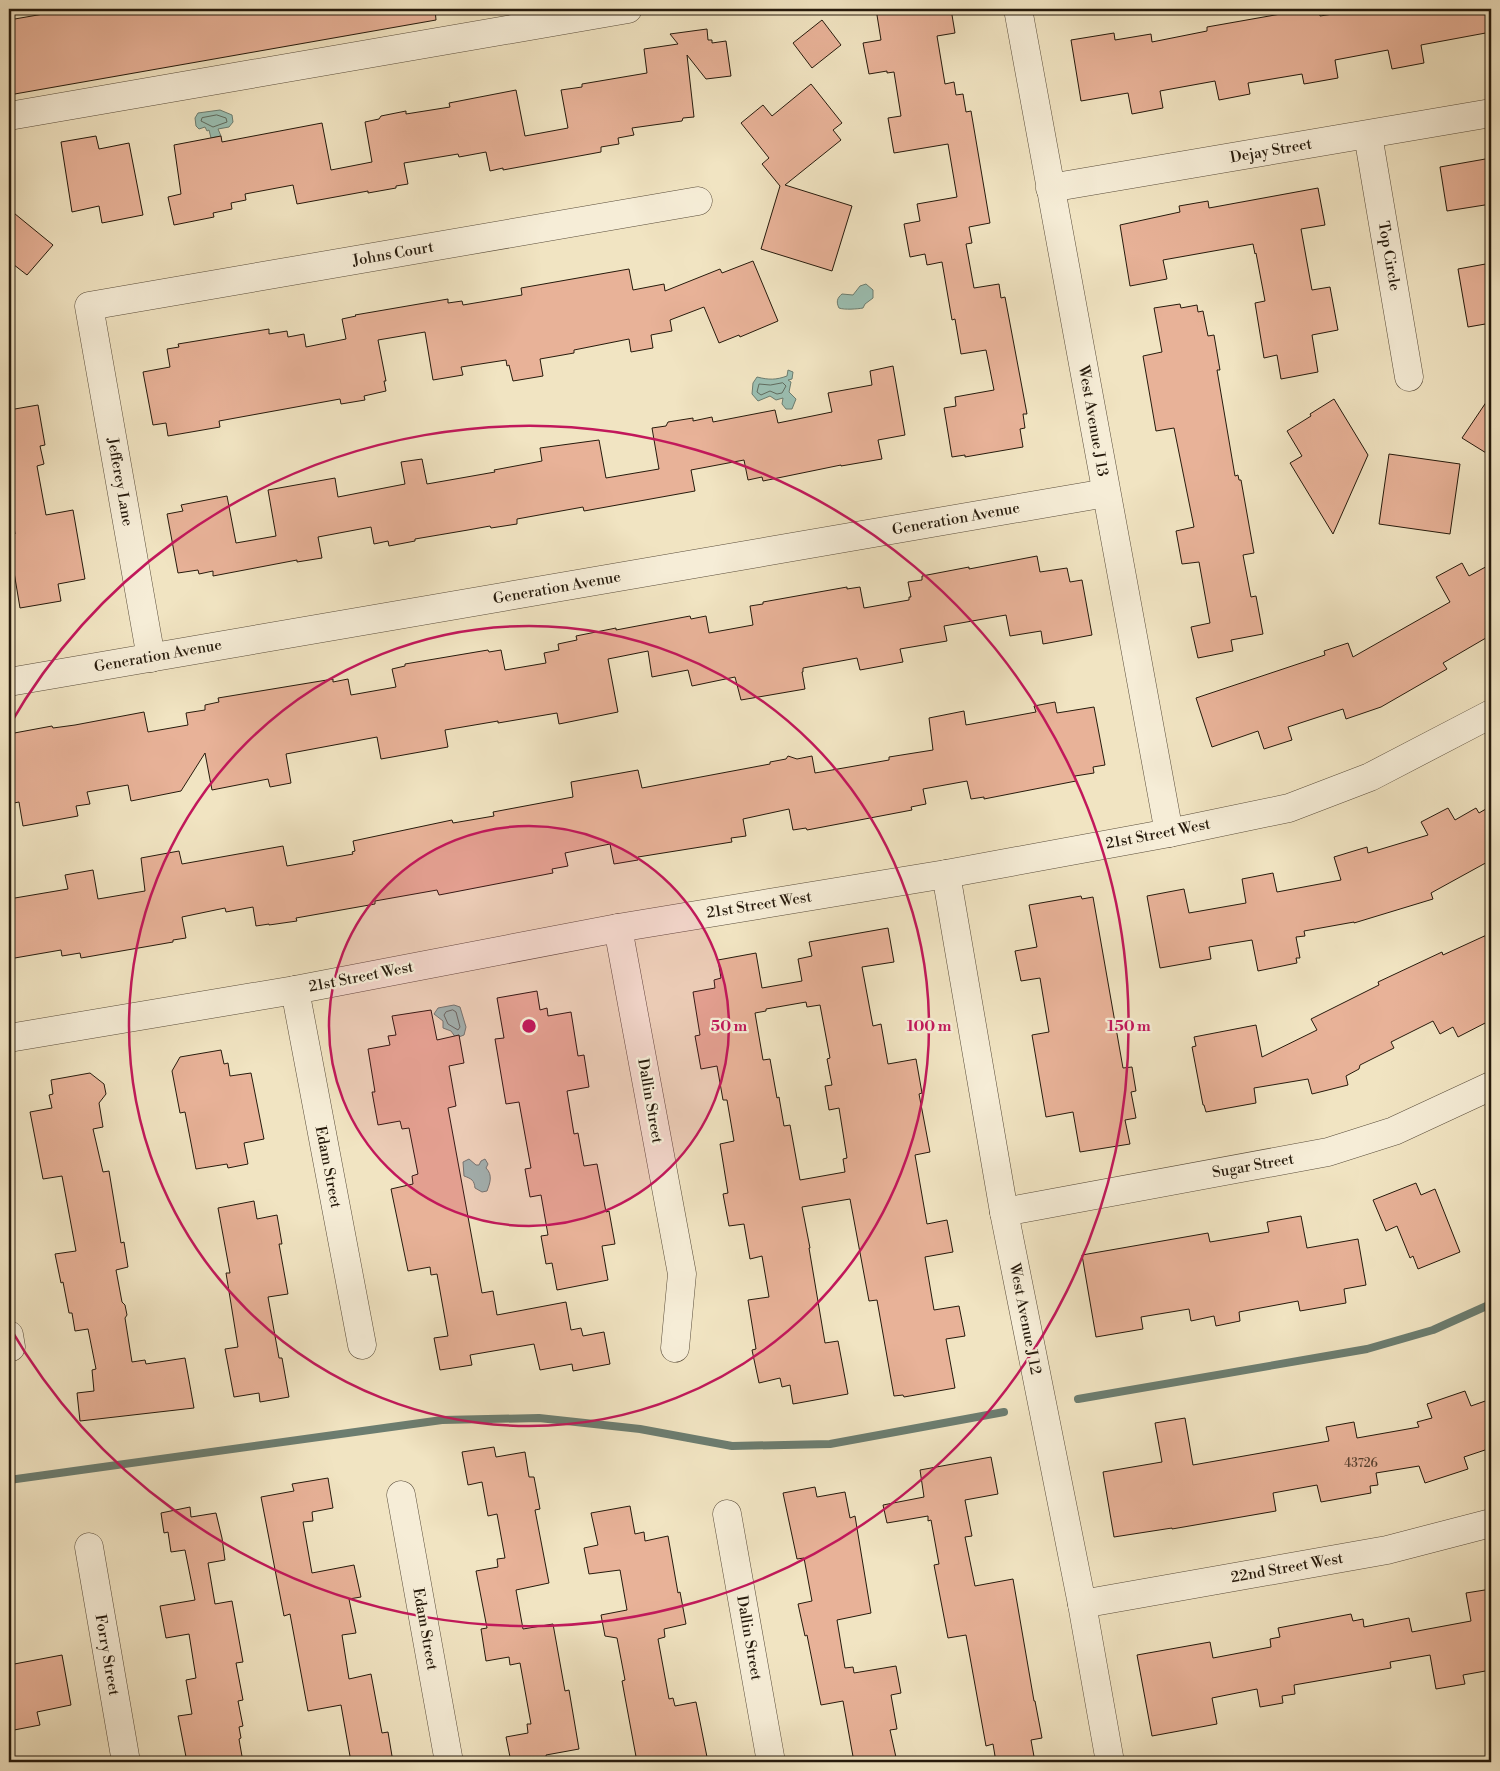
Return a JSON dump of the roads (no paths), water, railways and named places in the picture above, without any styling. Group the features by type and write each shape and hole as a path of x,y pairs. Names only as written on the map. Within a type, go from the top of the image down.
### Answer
{"street":[{"path":"9,116 628,9"},
{"name":"West Avenue J 13","path":"1018,9 1169,833"},
{"name":"Dejay Street","path":"1050,188 1491,113"},
{"name":"Top Circle","path":"1368,135 1409,377"},
{"name":"Johns Court","path":"89,306 698,201"},
{"name":"Jefferey Lane","path":"89,306 151,658"},
{"name":"Generation Avenue","path":"9,682 1106,493"},
{"name":"21st Street West","path":"9,1038 295,990 618,928 946,874 1169,833 1288,808 1370,777 1491,714"},
{"name":"West Avenue J 12","path":"946,874 1004,1212 1082,1604 1110,1762"},
{"name":"Dallin Street","path":"618,928 682,1274 675,1348"},
{"name":"Edam Street","path":"295,990 362,1345"},
{"name":"Sugar Street","path":"1004,1212 1328,1152 1394,1131 1491,1086"},
{"name":"Edam Street","path":"401,1495 449,1762"},
{"name":"Dallin Street","path":"727,1514 771,1762"},
{"name":"22nd Street West","path":"1082,1604 1386,1550 1491,1524"},
{"name":"Forry Street","path":"89,1547 126,1762"}],"water":[{"path":"220,110 232,115 233,122 229,127 218,129 221,136 211,138 209,130 207,131 205,127 199,129 196,126 195,118 198,113"},
{"path":"866,284 873,290 873,298 863,308 839,308 838,300 842,294 853,295 860,286"},
{"path":"788,370 793,372 792,379 788,380 791,382 789,392 796,399 792,409 786,409 782,404 783,398 776,400 770,396 758,401 752,394 753,383 757,377 779,378 787,376"},
{"path":"454,1005 460,1007 466,1027 464,1035 456,1038 451,1031 443,1028 443,1021 434,1014 438,1008"},
{"path":"469,1159 476,1165 479,1165 485,1159 488,1164 486,1168 490,1173 490,1179 487,1191 482,1192 475,1188 472,1180 464,1176 463,1162"}],"waterway":[{"path":"1078,1399 1367,1349 1433,1330 1491,1304"},
{"path":"9,1480 442,1420 539,1418 640,1429 732,1446 830,1444 1004,1412"}]}
